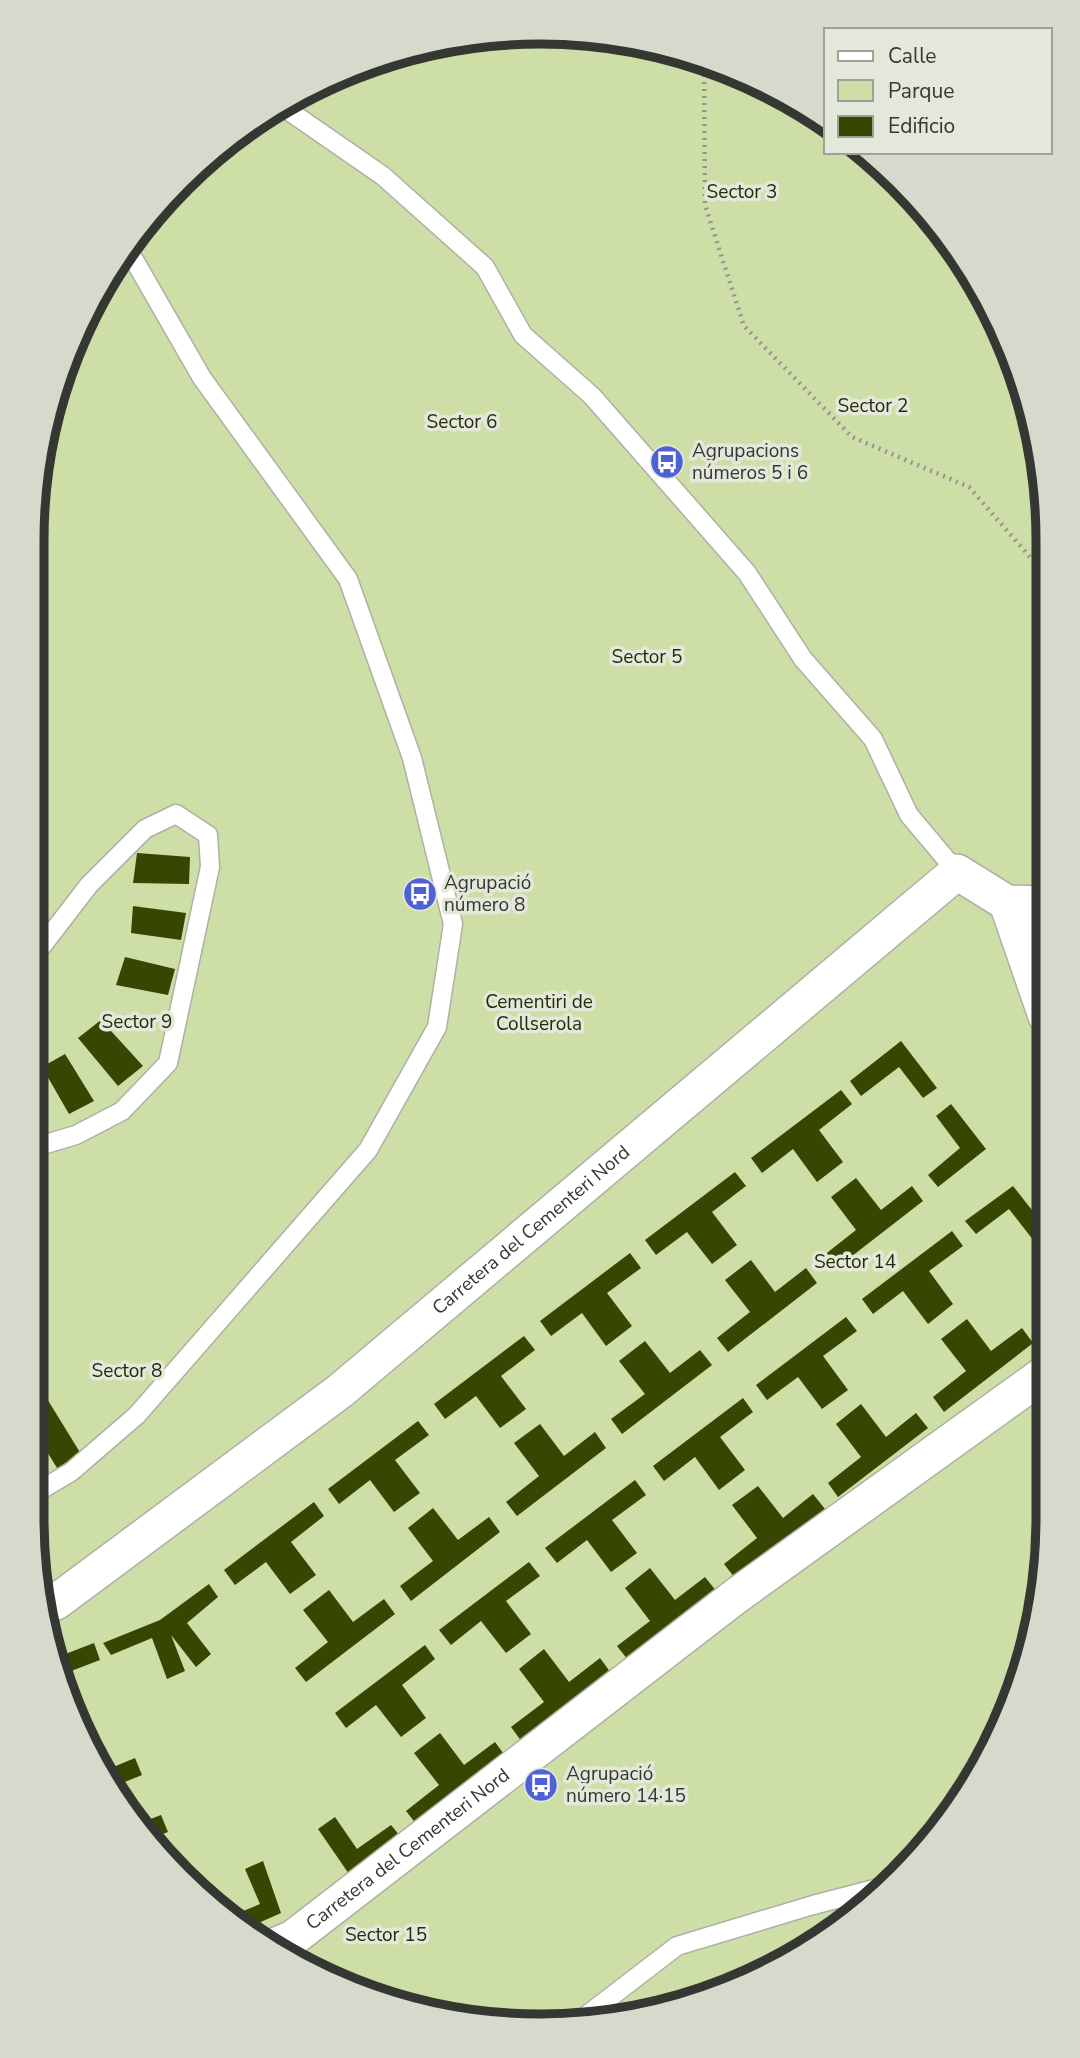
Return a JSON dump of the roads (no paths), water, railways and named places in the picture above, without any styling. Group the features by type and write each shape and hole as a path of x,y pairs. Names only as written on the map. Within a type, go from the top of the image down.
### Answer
{"street":[{"path":"957,872 1007,903 1036,904"},
{"name":"Carretera del Cementeri Nord","path":"51,1603 340,1391 957,872"},
{"path":"1007,903 1036,987"},
{"name":"Carretera del Cementeri Nord","path":"283,1942 293,1938 736,1596 1036,1380"}],"lane":[{"path":"290,111 383,176 485,267 523,335 592,396 747,573 803,659 873,738 909,815 957,872"},
{"path":"44,1488 71,1472 137,1415 368,1150 438,1027 453,924 412,758 348,579 202,378 132,257"},
{"path":"44,943 89,885 145,829 176,814 208,835 210,867 168,1063 122,1111 76,1135 44,1144"},
{"path":"592,2011 677,1946 867,1891"}],"place":[{"name":"Agrupacions números 5 i 6","path":"667,462"},
{"name":"Agrupació número 8","path":"420,894"},
{"name":"Agrupació número 14·15","path":"541,1785"}],"park label":[{"name":"Sector 3","path":"742,192"},
{"name":"Sector 2","path":"873,406"},
{"name":"Sector 6","path":"462,422"},
{"name":"Sector 5","path":"647,657"},
{"name":"Cementiri de Collserola","path":"539,1013"},
{"name":"Sector 9","path":"137,1022"},
{"name":"Sector 14","path":"855,1262"},
{"name":"Sector 8","path":"127,1371"},
{"name":"Sector 15","path":"386,1935"}]}
